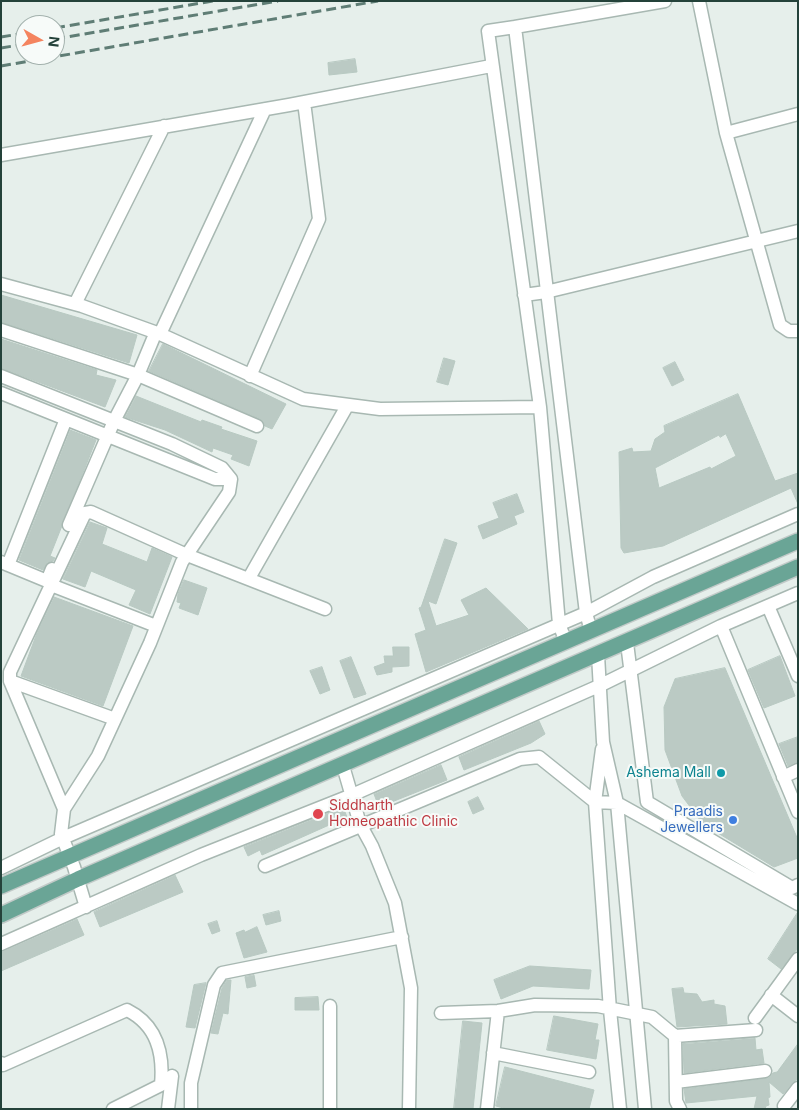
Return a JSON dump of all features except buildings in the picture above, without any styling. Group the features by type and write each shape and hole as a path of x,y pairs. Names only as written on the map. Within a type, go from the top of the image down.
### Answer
{"main road":[{"path":"1,886 798,541"},
{"path":"1,915 78,879 627,643 798,567"}],"street":[{"path":"566,642 559,624 540,407 491,66 488,31 665,1"},
{"path":"699,1 726,133 755,242 780,325 784,329 798,331"},
{"path":"515,27 586,613 591,631"},
{"path":"1,155 304,102 491,66"},
{"path":"250,376 319,219 304,102"},
{"path":"66,419 5,564 47,581 108,434 157,336 264,109"},
{"path":"726,133 798,114"},
{"path":"75,304 164,126"},
{"path":"524,295 546,292 798,232"},
{"path":"1,284 75,304 157,336 303,399 380,409 540,407"},
{"path":"1,291 157,336 278,397"},
{"path":"1,330 138,375 257,426"},
{"path":"1,376 172,444 222,468 231,479 229,492 182,562 156,626 98,756 64,809 61,834 70,855 86,907"},
{"path":"22,402 29,387"},
{"path":"1,393 108,434 221,481 231,479"},
{"path":"249,578 347,406"},
{"path":"167,458 172,444"},
{"path":"64,809 10,681 10,672 82,514 87,512 187,555 326,608"},
{"path":"1,868 63,838 586,613 653,577 798,514"},
{"path":"51,585 156,626"},
{"path":"1,944 201,855 352,795 600,685 721,626 798,593"},
{"path":"768,606 798,676"},
{"path":"721,626 798,812"},
{"path":"627,643 648,802 792,888 798,886"},
{"path":"598,655 603,742 617,803 645,1109"},
{"path":"10,681 115,719"},
{"path":"329,724 336,740"},
{"path":"603,742 595,802 610,1010 620,1109"},
{"path":"265,866 360,824 520,759 539,757 595,802 617,803 798,904"},
{"path":"343,766 360,824 372,846 395,903 402,937 411,988 410,1109"},
{"path":"783,777 798,770"},
{"path":"191,1109 191,1083 214,985 222,973 402,937"},
{"path":"441,1012 498,1011 535,1005 598,1006 652,1018 675,1036 755,1024 771,995 798,959"},
{"path":"771,995 798,1016"},
{"path":"330,1006 330,1109"},
{"path":"1,1063 3,1065 127,1010 138,1015 150,1027 163,1062 162,1085 113,1109"},
{"path":"487,1109 498,1011"},
{"path":"675,1036 676,1102 680,1109"},
{"path":"493,1053 589,1072"},
{"path":"676,1082 765,1071"},
{"path":"168,1109 172,1076"},
{"path":"784,1106 798,1088"}],"railway":[{"path":"65,26 213,1"},
{"path":"65,37 278,1"},
{"path":"1,66 378,1"},
{"path":"1,37 15,35"},
{"path":"1,48 15,46"}],"place":[{"name":"Ashema Mall","path":"721,773"},
{"name":"Siddharth Homeopathic Clinic","path":"318,814"},
{"name":"Praadis Jewellers","path":"733,820"}]}
